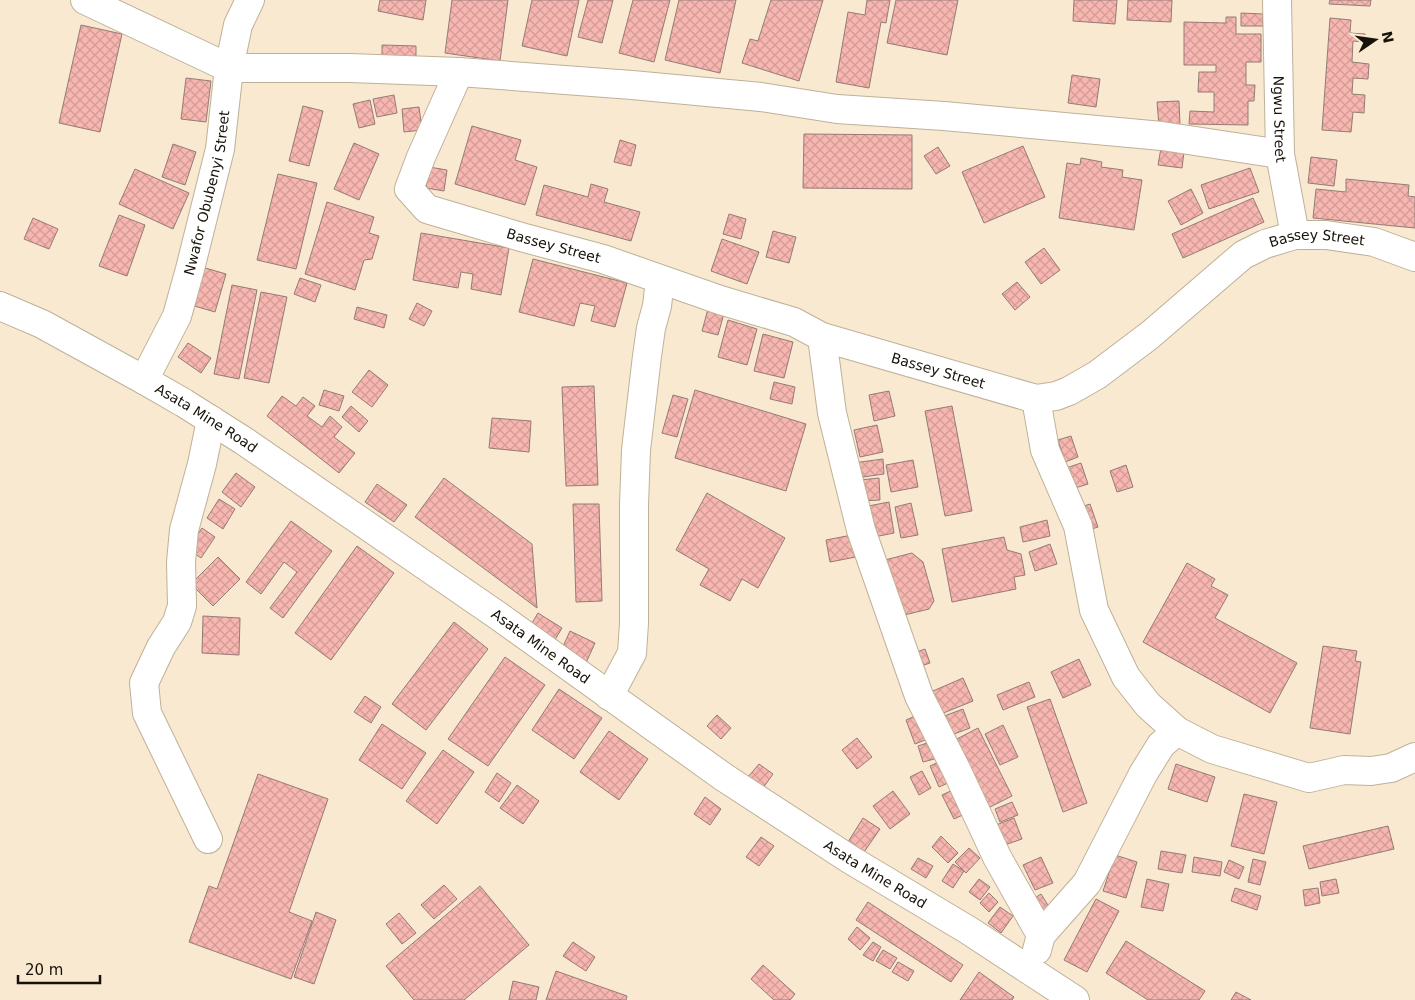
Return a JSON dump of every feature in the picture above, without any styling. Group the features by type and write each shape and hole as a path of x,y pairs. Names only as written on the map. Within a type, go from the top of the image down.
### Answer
{"street":[{"path":"85,0 229,68 350,68 460,72 642,86 761,97 837,109 944,116 1142,134 1280,154"},
{"name":"Nwafor Obubenyi Street","path":"144,380 177,316 220,149 229,68 238,25 250,0"},
{"name":"Ngwu Street","path":"1277,0 1280,154 1295,235"},
{"name":"Bassey Street","path":"460,72 421,157 409,189 427,209 603,259 720,300 794,322 822,337 1036,399 1056,396 1069,391 1097,375 1150,335 1243,255 1265,244 1295,235 1326,235 1374,242 1415,257"},
{"path":"609,696 632,653 636,450 647,356 660,280"},
{"name":"Asata Mine Road","path":"0,306 42,324 144,380 211,420 497,615 725,778 787,819 968,930 1075,1000"},
{"path":"822,337 832,413 861,530 919,696 956,768 997,857 1041,935"},
{"path":"1036,399 1045,450 1078,526 1094,610 1126,677 1148,706 1177,731 1212,749 1309,778 1344,770 1391,768 1415,757"},
{"path":"208,839 147,713 144,683 161,647 177,622 182,606 181,562 184,530 202,464 211,420"},
{"path":"1031,971 1041,935 1088,882 1143,774 1161,745 1177,731"}],"building":[{"path":"380,0 426,0 423,20 378,11"},
{"path":"452,0 508,0 500,61 445,53"},
{"path":"532,0 579,0 567,56 522,46"},
{"path":"588,0 613,0 602,43 578,37"},
{"path":"633,0 670,0 654,62 619,53"},
{"path":"679,0 736,0 720,73 665,60"},
{"path":"771,0 823,0 799,81 742,63 750,39 758,41"},
{"path":"867,0 890,0 886,23 881,22 869,88 836,82 848,12 865,15"},
{"path":"896,0 958,0 947,55 887,43"},
{"path":"1074,0 1117,0 1115,24 1073,21"},
{"path":"1128,0 1172,0 1171,22 1127,20"},
{"path":"1330,0 1371,0 1370,6 1329,4"},
{"path":"1241,13 1263,14 1263,26 1241,26"},
{"path":"1226,17 1236,17 1236,34 1261,34 1261,62 1246,62 1246,85 1255,85 1254,101 1248,101 1248,125 1189,124 1190,111 1214,112 1214,92 1198,92 1199,72 1216,72 1216,65 1184,65 1184,22 1226,23"},
{"path":"1330,18 1351,20 1350,33 1365,34 1365,42 1353,41 1352,62 1369,64 1368,79 1353,78 1352,94 1365,95 1364,113 1353,112 1351,132 1322,130"},
{"path":"81,25 122,34 100,132 59,123"},
{"path":"382,45 416,46 416,66 382,65"},
{"path":"1072,75 1100,79 1096,107 1068,103"},
{"path":"186,78 211,81 206,122 181,119"},
{"path":"394,95 397,113 377,117 373,99"},
{"path":"370,100 375,124 359,128 353,104"},
{"path":"1179,101 1180,125 1159,126 1157,102"},
{"path":"303,106 323,111 309,166 289,161"},
{"path":"419,107 422,130 404,132 402,109"},
{"path":"472,126 521,140 515,160 537,167 525,205 455,184"},
{"path":"804,134 912,135 912,189 803,188"},
{"path":"620,140 636,145 631,166 614,162"},
{"path":"354,143 379,154 359,200 334,189"},
{"path":"173,144 196,152 185,185 162,177"},
{"path":"1023,146 1045,197 984,223 962,172"},
{"path":"938,147 950,166 936,174 924,156"},
{"path":"1161,148 1184,152 1182,168 1158,165"},
{"path":"1311,157 1337,160 1334,186 1308,183"},
{"path":"1081,158 1102,162 1101,167 1123,170 1122,177 1142,180 1134,230 1059,218 1067,163 1080,165"},
{"path":"429,167 447,170 444,191 426,188"},
{"path":"1250,168 1259,192 1209,209 1201,185"},
{"path":"135,169 189,193 173,229 119,204"},
{"path":"278,174 317,183 296,269 257,260"},
{"path":"1346,179 1409,185 1408,196 1415,197 1415,228 1313,218 1316,189 1346,192"},
{"path":"591,184 608,189 604,202 640,212 631,241 536,215 544,185 588,197"},
{"path":"1191,189 1203,213 1181,225 1168,201"},
{"path":"1253,198 1264,222 1183,258 1172,234"},
{"path":"327,202 374,217 369,233 379,236 372,259 364,260 355,290 305,274"},
{"path":"729,214 746,219 741,239 723,234"},
{"path":"119,215 145,225 127,276 99,266"},
{"path":"33,218 58,229 49,249 24,239"},
{"path":"773,231 796,237 789,263 766,257"},
{"path":"421,233 509,248 501,295 471,289 473,274 461,272 458,288 413,280"},
{"path":"722,239 759,252 747,284 711,271"},
{"path":"1044,248 1060,270 1041,284 1025,262"},
{"path":"533,259 627,283 615,327 591,321 595,306 580,303 574,326 519,312"},
{"path":"202,267 226,274 215,312 191,305"},
{"path":"300,278 321,285 315,302 294,294"},
{"path":"1017,282 1030,297 1015,310 1002,294"},
{"path":"232,285 257,290 239,379 214,374"},
{"path":"261,292 287,297 269,383 244,378"},
{"path":"417,303 432,311 424,326 409,319"},
{"path":"709,305 725,310 718,335 702,331"},
{"path":"357,307 387,315 384,328 354,319"},
{"path":"728,320 757,329 747,365 718,357"},
{"path":"763,334 793,342 784,378 754,371"},
{"path":"188,343 211,358 201,373 178,357"},
{"path":"369,370 388,385 372,407 352,392"},
{"path":"774,382 795,387 792,404 770,399"},
{"path":"594,386 598,485 566,486 562,387"},
{"path":"324,390 344,396 339,411 319,405"},
{"path":"695,390 806,424 786,491 675,458"},
{"path":"889,391 895,416 874,421 869,395"},
{"path":"673,395 688,399 677,437 662,433"},
{"path":"282,396 296,406 303,397 315,406 307,416 322,427 330,416 342,427 334,437 355,453 339,473 267,416"},
{"path":"351,406 368,421 359,432 342,417"},
{"path":"952,406 972,511 945,516 925,411"},
{"path":"492,418 531,421 529,452 489,448"},
{"path":"877,425 883,452 860,457 854,430"},
{"path":"1071,436 1078,457 1065,462 1058,440"},
{"path":"883,459 884,474 856,478 853,463"},
{"path":"913,460 918,487 891,492 886,465"},
{"path":"1081,463 1088,484 1072,489 1066,468"},
{"path":"1126,465 1133,487 1117,492 1110,471"},
{"path":"236,473 255,487 241,507 222,492"},
{"path":"444,478 532,544 537,608 415,517"},
{"path":"879,478 880,500 862,501 860,480"},
{"path":"377,484 407,505 394,522 365,502"},
{"path":"707,493 785,538 758,588 742,579 730,601 700,585 709,569 676,550"},
{"path":"219,499 235,509 223,529 207,518"},
{"path":"889,502 894,533 869,538 863,507"},
{"path":"911,503 918,535 901,538 895,507"},
{"path":"573,504 599,504 602,601 576,602"},
{"path":"1090,504 1098,527 1089,530 1081,507"},
{"path":"1047,520 1050,536 1023,542 1020,527"},
{"path":"291,521 332,551 283,618 270,608 297,572 284,562 261,594 246,582"},
{"path":"202,528 215,537 201,558 188,549"},
{"path":"857,534 861,556 830,562 826,540"},
{"path":"1004,537 1007,550 1021,554 1025,575 1014,577 1016,589 952,602 942,549"},
{"path":"1050,544 1057,564 1035,571 1029,552"},
{"path":"357,546 394,573 331,660 295,633"},
{"path":"912,553 923,562 934,601 929,609 896,617 881,561"},
{"path":"218,557 240,579 213,606 191,584"},
{"path":"1187,563 1215,579 1211,586 1228,595 1215,618 1297,663 1270,713 1143,642"},
{"path":"538,613 562,628 550,648 526,633"},
{"path":"203,616 240,618 239,655 202,653"},
{"path":"454,622 488,649 426,730 392,704"},
{"path":"570,631 595,643 585,665 560,653"},
{"path":"1323,646 1357,651 1355,661 1361,662 1350,734 1310,728"},
{"path":"925,649 930,663 915,668 911,654"},
{"path":"505,657 545,685 488,766 448,739"},
{"path":"1079,659 1091,685 1063,698 1051,672"},
{"path":"963,678 973,701 936,716 926,694"},
{"path":"1029,682 1035,697 1003,710 997,695"},
{"path":"559,689 602,718 574,759 532,730"},
{"path":"365,696 381,707 371,723 354,712"},
{"path":"1050,699 1087,803 1063,812 1027,707"},
{"path":"963,709 970,728 946,737 939,718"},
{"path":"920,714 930,738 915,744 906,720"},
{"path":"717,715 731,728 721,739 707,726"},
{"path":"382,724 426,753 402,789 359,760"},
{"path":"1003,725 1018,757 1000,765 985,734"},
{"path":"978,728 1012,796 986,809 953,741"},
{"path":"609,731 648,759 619,800 580,772"},
{"path":"857,738 872,757 857,769 842,750"},
{"path":"933,741 938,758 923,762 918,746"},
{"path":"443,750 474,772 437,824 406,801"},
{"path":"941,761 950,782 939,787 930,766"},
{"path":"759,764 773,774 763,788 748,777"},
{"path":"1176,764 1215,777 1207,802 1168,789"},
{"path":"922,771 931,788 919,795 910,777"},
{"path":"497,773 511,783 499,802 485,792"},
{"path":"258,774 328,799 289,912 312,921 291,979 189,942 209,886 217,889"},
{"path":"517,785 539,801 523,824 500,808"},
{"path":"955,789 967,813 954,819 942,795"},
{"path":"893,791 910,814 890,829 873,806"},
{"path":"1244,794 1277,802 1264,854 1231,846"},
{"path":"705,797 721,809 710,825 694,814"},
{"path":"1012,802 1018,815 1000,822 995,809"},
{"path":"863,818 880,829 864,852 848,842"},
{"path":"1014,818 1022,839 999,847 991,827"},
{"path":"1388,826 1394,849 1309,869 1303,846"},
{"path":"941,836 958,853 948,863 932,847"},
{"path":"761,837 774,846 759,866 746,857"},
{"path":"969,848 980,858 966,873 955,862"},
{"path":"1161,851 1186,855 1182,873 1158,869"},
{"path":"1115,855 1137,862 1126,898 1103,891"},
{"path":"1041,857 1053,883 1035,890 1023,865"},
{"path":"1194,857 1222,862 1220,876 1192,872"},
{"path":"918,858 933,866 926,878 911,869"},
{"path":"1253,859 1266,862 1260,885 1248,882"},
{"path":"1229,860 1244,867 1239,879 1224,872"},
{"path":"953,864 964,871 953,888 942,881"},
{"path":"979,879 990,887 980,900 969,892"},
{"path":"1147,879 1169,884 1163,911 1141,907"},
{"path":"1336,879 1339,893 1322,896 1320,882"},
{"path":"444,885 457,899 434,919 421,905"},
{"path":"480,886 529,945 464,1000 414,1000 386,966"},
{"path":"1235,888 1261,896 1257,910 1231,901"},
{"path":"1318,888 1320,903 1305,906 1303,890"},
{"path":"989,893 998,902 989,912 980,903"},
{"path":"1041,894 1051,910 1037,919 1027,903"},
{"path":"1096,899 1119,911 1087,972 1064,960"},
{"path":"868,902 963,965 951,982 856,920"},
{"path":"1000,907 1013,916 1001,933 988,923"},
{"path":"316,912 336,920 314,984 294,977"},
{"path":"399,913 416,933 402,944 386,924"},
{"path":"857,927 870,938 860,950 848,939"},
{"path":"1126,941 1205,991 1199,1000 1148,1000 1106,973"},
{"path":"573,942 595,957 586,971 563,956"},
{"path":"873,942 881,947 873,961 863,955"},
{"path":"883,950 897,958 890,969 876,961"},
{"path":"898,962 914,971 908,981 892,972"},
{"path":"763,965 795,994 790,1000 774,1000 751,979"},
{"path":"556,971 627,996 626,1000 546,1000"},
{"path":"979,972 1014,997 1012,1000 960,1000"},
{"path":"513,981 539,987 536,1000 509,1000"},
{"path":"1236,992 1251,1000 1231,1000"}]}
